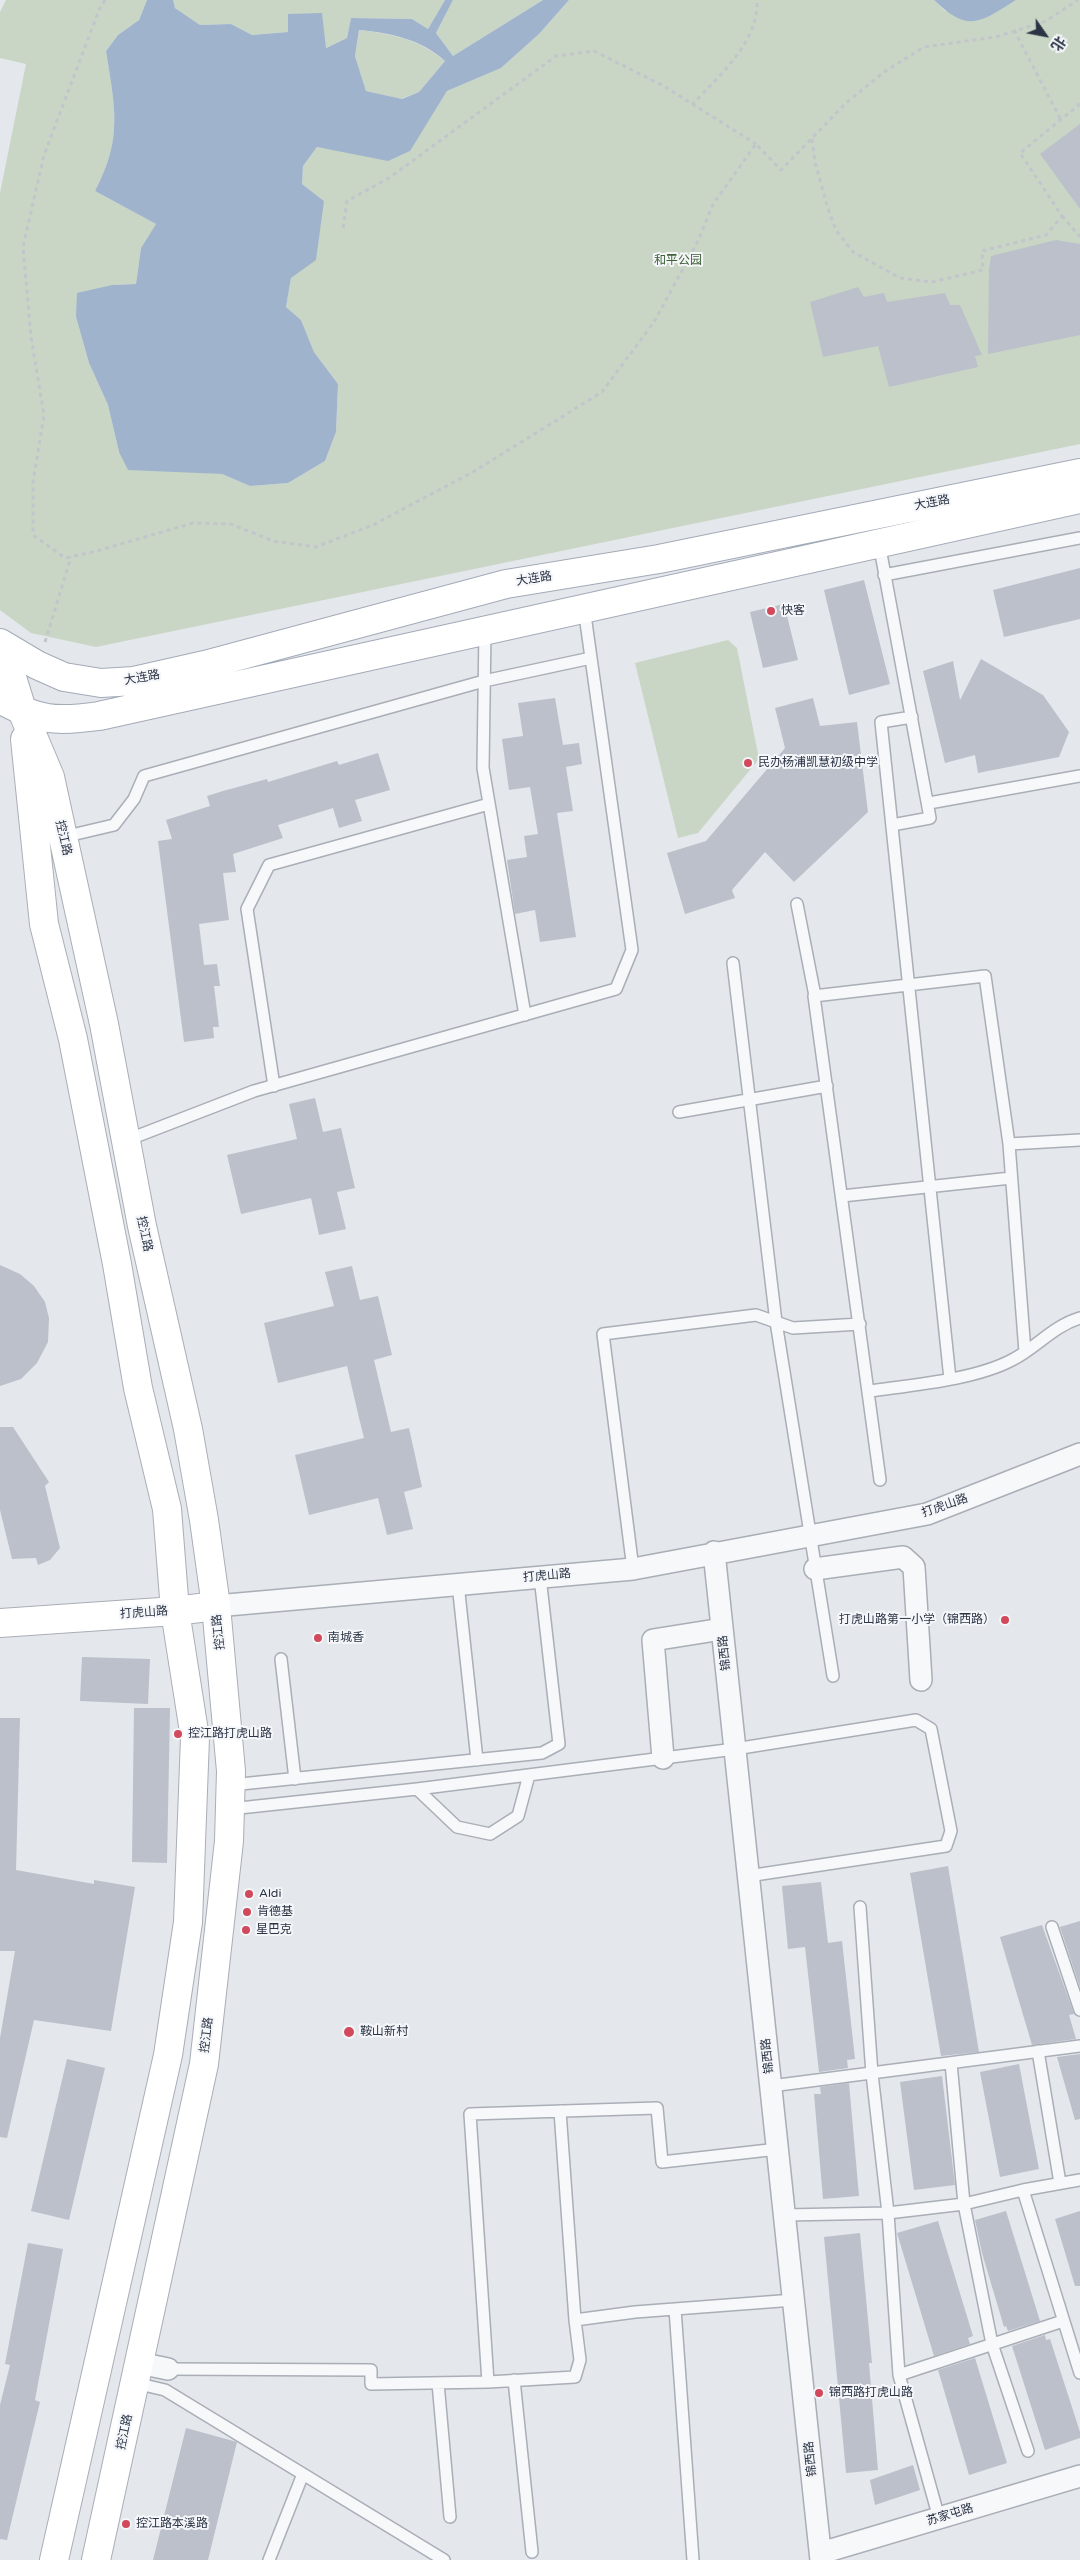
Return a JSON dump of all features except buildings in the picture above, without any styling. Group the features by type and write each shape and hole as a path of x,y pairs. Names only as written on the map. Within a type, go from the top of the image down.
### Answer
{"main road":[{"name":"大连路","path":"17,653 64,677 101,683 134,681 205,665 506,584 659,558 1080,473"},
{"path":"0,699 23,713 65,721 99,716 485,629 1080,499"},
{"name":"控江路","path":"17,653 12,674 23,713 50,777 104,1024 142,1226 188,1430 204,1520 225,1680 230,1797 218,1943 204,2064 96,2560"},
{"name":"控江路","path":"23,713 44,924 73,1039 117,1264 138,1388 167,1509 175,1611 195,1738 188,1922 168,2055 54,2560"},
{"name":"打虎山路","path":"0,1623 175,1611 216,1606"}],"street":[{"name":"打虎山路","path":"216,1606 633,1569 714,1552 928,1514 1080,1454"},
{"name":"锦西路","path":"714,1552 821,2557"},
{"path":"815,1569 903,1557 914,1567 921,1680"},
{"path":"663,1758 653,1640 722,1629"},
{"path":"137,2373 168,2369"},
{"name":"苏家屯路","path":"821,2557 939,2518 1080,2476"}],"lane":[{"path":"884,575 1080,538"},
{"path":"879,542 930,818 892,825"},
{"path":"126,1140 254,1091 616,989 632,950 584,608"},
{"path":"485,629 483,768 526,1015"},
{"path":"63,837 114,825 134,799 144,776 484,681 591,658"},
{"path":"912,717 881,722 950,1379"},
{"path":"928,803 1080,776"},
{"path":"274,1086 247,909 269,865 489,804"},
{"path":"797,904 815,996 870,1391 880,1480"},
{"path":"733,963 776,1322 833,1676"},
{"path":"815,996 985,976 1009,1144 1025,1352"},
{"path":"679,1112 827,1086"},
{"path":"1009,1144 1080,1140"},
{"path":"842,1196 1011,1178"},
{"path":"633,1569 603,1334 756,1315 793,1328 860,1324"},
{"path":"870,1391 950,1379 1012,1361 1064,1323 1080,1318"},
{"path":"230,1797 295,1778 542,1753 559,1744 540,1577"},
{"path":"458,1584 476,1760"},
{"path":"281,1659 295,1778"},
{"path":"230,1797 417,1789 735,1749 916,1720 930,1729 951,1831 946,1846 748,1876"},
{"path":"417,1789 457,1827 490,1834 518,1816 529,1775"},
{"path":"860,1907 872,2074 888,2213 899,2375 939,2518"},
{"path":"1052,1927 1080,2010"},
{"path":"771,2086 1080,2046"},
{"path":"1038,2051 1060,2183"},
{"path":"951,2063 964,2204 992,2344 1028,2451"},
{"path":"488,2382 470,2114 657,2108 662,2162 778,2149"},
{"path":"168,2369 371,2370 371,2384 488,2382 574,2377 580,2360 575,2320 560,2111"},
{"path":"785,2215 888,2213 964,2204 1023,2190 1080,2180"},
{"path":"1023,2190 1080,2374"},
{"path":"575,2320 675,2309 794,2300"},
{"path":"675,2309 693,2560"},
{"path":"899,2375 1063,2321"},
{"path":"137,2373 444,2560"},
{"path":"514,2380 532,2552"},
{"path":"438,2383 450,2517"},
{"path":"269,2560 303,2474"}],"path":[{"path":"105,0 99,10 44,155 23,247 31,337 44,415 33,482 32,535 65,558 193,523 231,524 272,541 316,547 373,525 473,472 602,392 654,322 698,241 713,204 756,144"},
{"path":"692,105 748,42 758,8 757,0"},
{"path":"343,228 347,201 389,178 556,56 594,51 662,85 756,144 781,170 846,103 884,72 924,47 996,38 1014,30 1046,21 1078,0"},
{"path":"1014,30 1061,120"},
{"path":"1080,104 1020,153 1062,216 1080,237"},
{"path":"812,138 815,162 824,199 836,230 853,252 900,278 932,282 983,270 982,251 1046,235 1062,216"},
{"path":"17,653 71,557"}],"green space":[{"name":"和平公园","path":"6,0 147,0 139,20 118,35 106,51 114,106 113,138 110,155 95,191 156,224 141,248 136,284 112,285 76,317 89,363 108,405 119,452 192,472 222,474 250,486 288,483 325,461 336,432 338,384 314,352 301,320 286,307 291,278 324,201 302,184 303,166 317,147 348,152 409,151 447,91 501,68 539,34 569,0 934,0 945,11 1006,6 1016,0 1080,0 1080,444 96,647 31,633 0,610 0,193 26,64 0,58 0,12"},
{"path":"173,0 445,0 428,29 412,19 351,18 347,38 325,48 288,14 288,32 252,35 231,24 200,25 175,8"},
{"path":"453,0 543,0 453,56 436,33"},
{"path":"359,30 383,33 405,39 425,47 445,61 419,92 401,99 366,91 355,56"},
{"path":"728,640 737,648 759,759 698,833 678,838 635,663"}],"water":[{"path":"147,0 173,0 175,8 200,25 231,24 252,35 288,32 288,14 322,13 326,48 347,38 351,18 412,19 428,29 445,0 453,0 436,33 453,56 543,0 569,0 539,34 501,68 447,91 410,151 388,161 317,147 303,166 302,184 324,201 316,260 291,278 286,307 301,320 314,352 338,384 336,432 325,461 288,483 250,486 222,474 128,470 119,452 108,405 89,363 76,317 77,293 112,285 136,284 141,248 156,224 95,191 110,155 113,138 114,106 106,51 118,35 139,20","holes":["359,30 394,35 415,42 436,53 445,61 419,92 402,99 366,91 355,56"]},
{"path":"934,0 1016,0 983,19 966,21 946,11"}],"place":[{"name":"快客","path":"771,611"},
{"name":"民办杨浦凯慧初级中学","path":"748,763"},
{"name":"打虎山路第一小学（锦西路）","path":"1005,1620"},
{"name":"南城香","path":"318,1638"},
{"name":"控江路打虎山路","path":"178,1734"},
{"name":"Aldi","path":"249,1894"},
{"name":"肯德基","path":"247,1912"},
{"name":"星巴克","path":"246,1930"},
{"name":"鞍山新村","path":"349,2032"},
{"name":"锦西路打虎山路","path":"819,2393"},
{"name":"控江路本溪路","path":"126,2524"}]}
